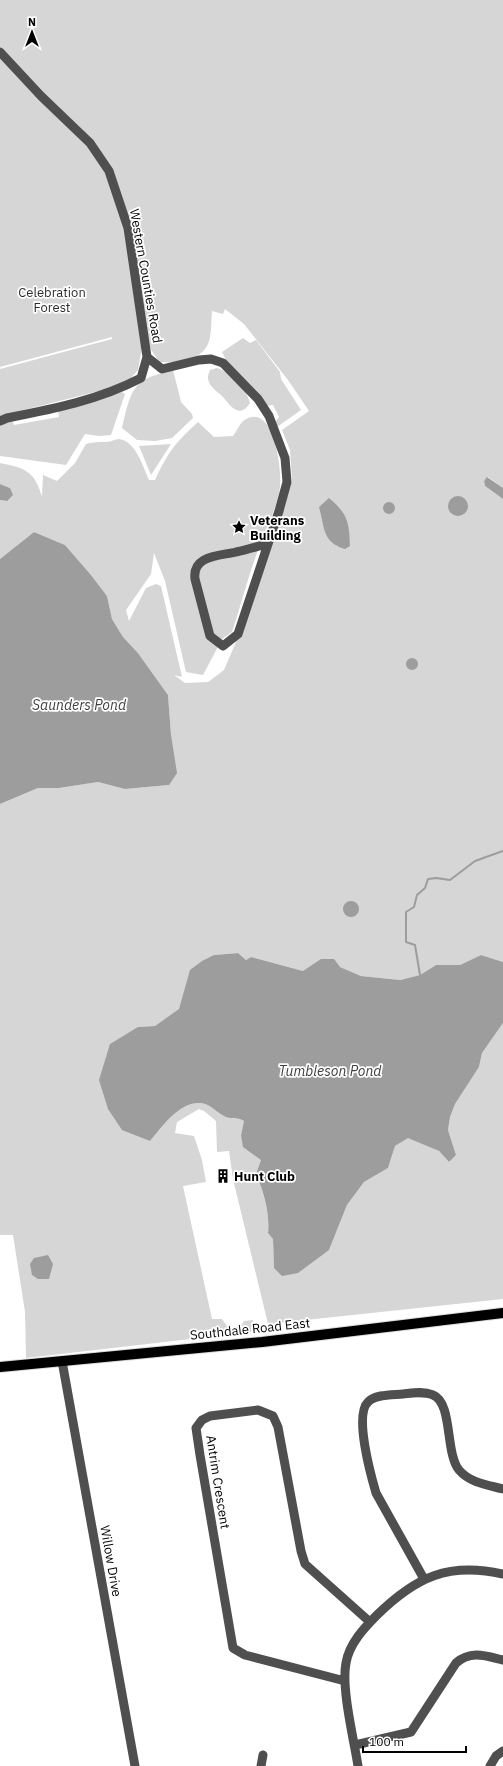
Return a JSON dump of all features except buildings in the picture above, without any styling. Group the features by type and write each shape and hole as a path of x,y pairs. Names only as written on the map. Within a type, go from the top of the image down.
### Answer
{"main road":[{"name":"Southdale Road East","path":"0,1367 262,1342 503,1313"}],"street":[{"name":"Western Counties Road","path":"0,52 41,96 90,143 109,170 128,228 147,357 141,378 122,388 54,409 7,418 0,422"},
{"name":"Western Counties Road","path":"147,357 162,369 199,360 223,362 258,399 269,416 285,458 286,482 279,511 266,544 238,634 223,646 210,636 195,579 195,570 200,562 208,557 238,552 266,544"},
{"name":"Willow Drive","path":"62,1361 134,1766"},
{"path":"424,1579 376,1493 372,1480 362,1422 363,1410 368,1401 383,1396 422,1392 434,1395 443,1405 452,1457 459,1470 474,1481 503,1489"},
{"name":"Antrim Crescent","path":"345,1681 245,1655 233,1648 196,1428 202,1420 210,1416 258,1410 273,1416 278,1427 301,1551 305,1564 370,1622"},
{"path":"358,1766 345,1681 346,1663 355,1641 370,1622 406,1590 424,1579 457,1571 485,1570 503,1574"},
{"path":"355,1744 411,1732 456,1663 462,1657 478,1654 503,1660"},
{"path":"490,1766 496,1756 503,1751"},
{"path":"261,1766 262,1755"}],"green space":[{"name":"Celebration Forest","path":"0,0 503,0 503,488 488,477 484,481 485,486 503,499 503,962 481,955 460,965 436,965 420,975 400,980 361,976 340,967 303,971 251,957 246,960 238,953 214,955 186,991 180,1009 155,1026 138,1027 150,1141 172,1116 178,1111 192,1104 203,1103 226,1117 244,1121 241,1135 261,1160 256,1174 266,1203 268,1233 273,1238 274,1268 313,1260 329,1250 347,1205 364,1182 388,1168 395,1146 408,1137 439,1151 449,1162 456,1155 448,1130 450,1117 455,1104 479,1067 482,1053 503,1023 503,1299 268,1324 233,1179 229,1151 217,1152 216,1121 204,1111 199,1109 177,1122 175,1133 194,1136 202,1160 206,1182 183,1186 212,1319 222,1319 229,1329 239,1329 244,1321 253,1320 251,1332 26,1358 25,1312 13,1235 0,1235 0,804 38,788 59,788 98,782 125,789 169,785 171,735 168,695 138,653 123,637 112,619 107,596 65,545 34,532 0,559 0,500 7,501 10,488 0,484 0,463 28,472 36,481 42,497 43,475 57,481 75,463 86,444 108,442 119,439 130,444 138,455 149,480 155,480 173,448 198,422 214,437 233,436 243,421 254,417 262,420 269,428 274,439 279,466 280,487 274,511 254,560 232,632 222,639 203,675 186,672 165,581 154,553 151,574 126,610 129,621 146,588 156,584 161,586 182,677 174,675 185,683 208,682 224,670 247,616 292,481 290,450 282,430 309,411 288,380 244,324 225,309 223,314 212,311 211,334 209,342 203,351 192,358 172,362 159,362 150,348 142,347 138,370 130,379 103,390 0,416 0,369 112,339 112,337 0,367"},
{"path":"243,338 250,343 256,340 280,372 281,379 301,410 277,427 275,422 279,417 273,405 266,406 226,360 222,352"},
{"path":"217,368 233,377 246,392 250,403 246,408 238,411 231,407 211,386 208,379 210,370"},
{"path":"173,370 181,402 192,414 193,418 172,438 155,441 137,440 122,428 128,404 133,393 142,381 155,375"},
{"path":"122,392 125,394 111,435 99,436 85,434 66,465 0,456 0,424 12,420 14,425 59,417 58,410"},
{"path":"171,444 151,475 139,446"}],"water":[{"path":"487,477 503,488 503,499 485,486 484,481"},
{"path":"0,484 10,488 13,495 7,501 0,500"},
{"path":"458,496 465,499 468,506 465,513 458,516 451,513 448,506 451,499"},
{"path":"329,498 344,514 348,524 350,546 345,549 338,546 328,538 324,528 319,507"},
{"path":"387,502 391,502 395,508 391,514 387,514 383,510 383,506"},
{"name":"Saunders Pond","path":"34,532 65,545 91,575 107,596 112,619 123,637 138,653 168,695 171,735 177,773 169,785 125,789 98,782 59,788 38,788 0,804 0,559"},
{"path":"412,658 416,660 418,664 416,668 412,670 408,668 406,664 408,660"},
{"path":"348,901 354,901 359,906 357,915 354,917 348,917 343,912 343,906"},
{"name":"Tumbleson Pond","path":"238,953 246,960 251,957 303,971 321,959 334,959 340,967 361,976 400,980 420,975 436,965 460,965 481,955 503,962 503,1023 482,1053 479,1067 455,1104 450,1117 448,1130 456,1155 449,1162 439,1151 408,1138 395,1146 388,1168 364,1182 347,1205 329,1250 298,1273 282,1276 274,1268 273,1239 268,1233 266,1203 256,1174 261,1160 243,1147 241,1135 244,1121 226,1117 203,1103 192,1104 178,1111 172,1116 150,1141 122,1130 108,1109 99,1080 110,1044 138,1027 155,1026 179,1009 190,970 202,961 214,955"},
{"path":"48,1255 53,1264 49,1279 38,1279 32,1275 30,1264 34,1258"}],"waterway":[{"path":"420,975 415,945 406,942 406,912 414,907 417,895 425,888 428,879 436,878 450,880 475,861 503,851"}],"place":[{"name":"Veterans Building","path":"239,527"},
{"name":"Hunt Club","path":"223,1176"}]}
